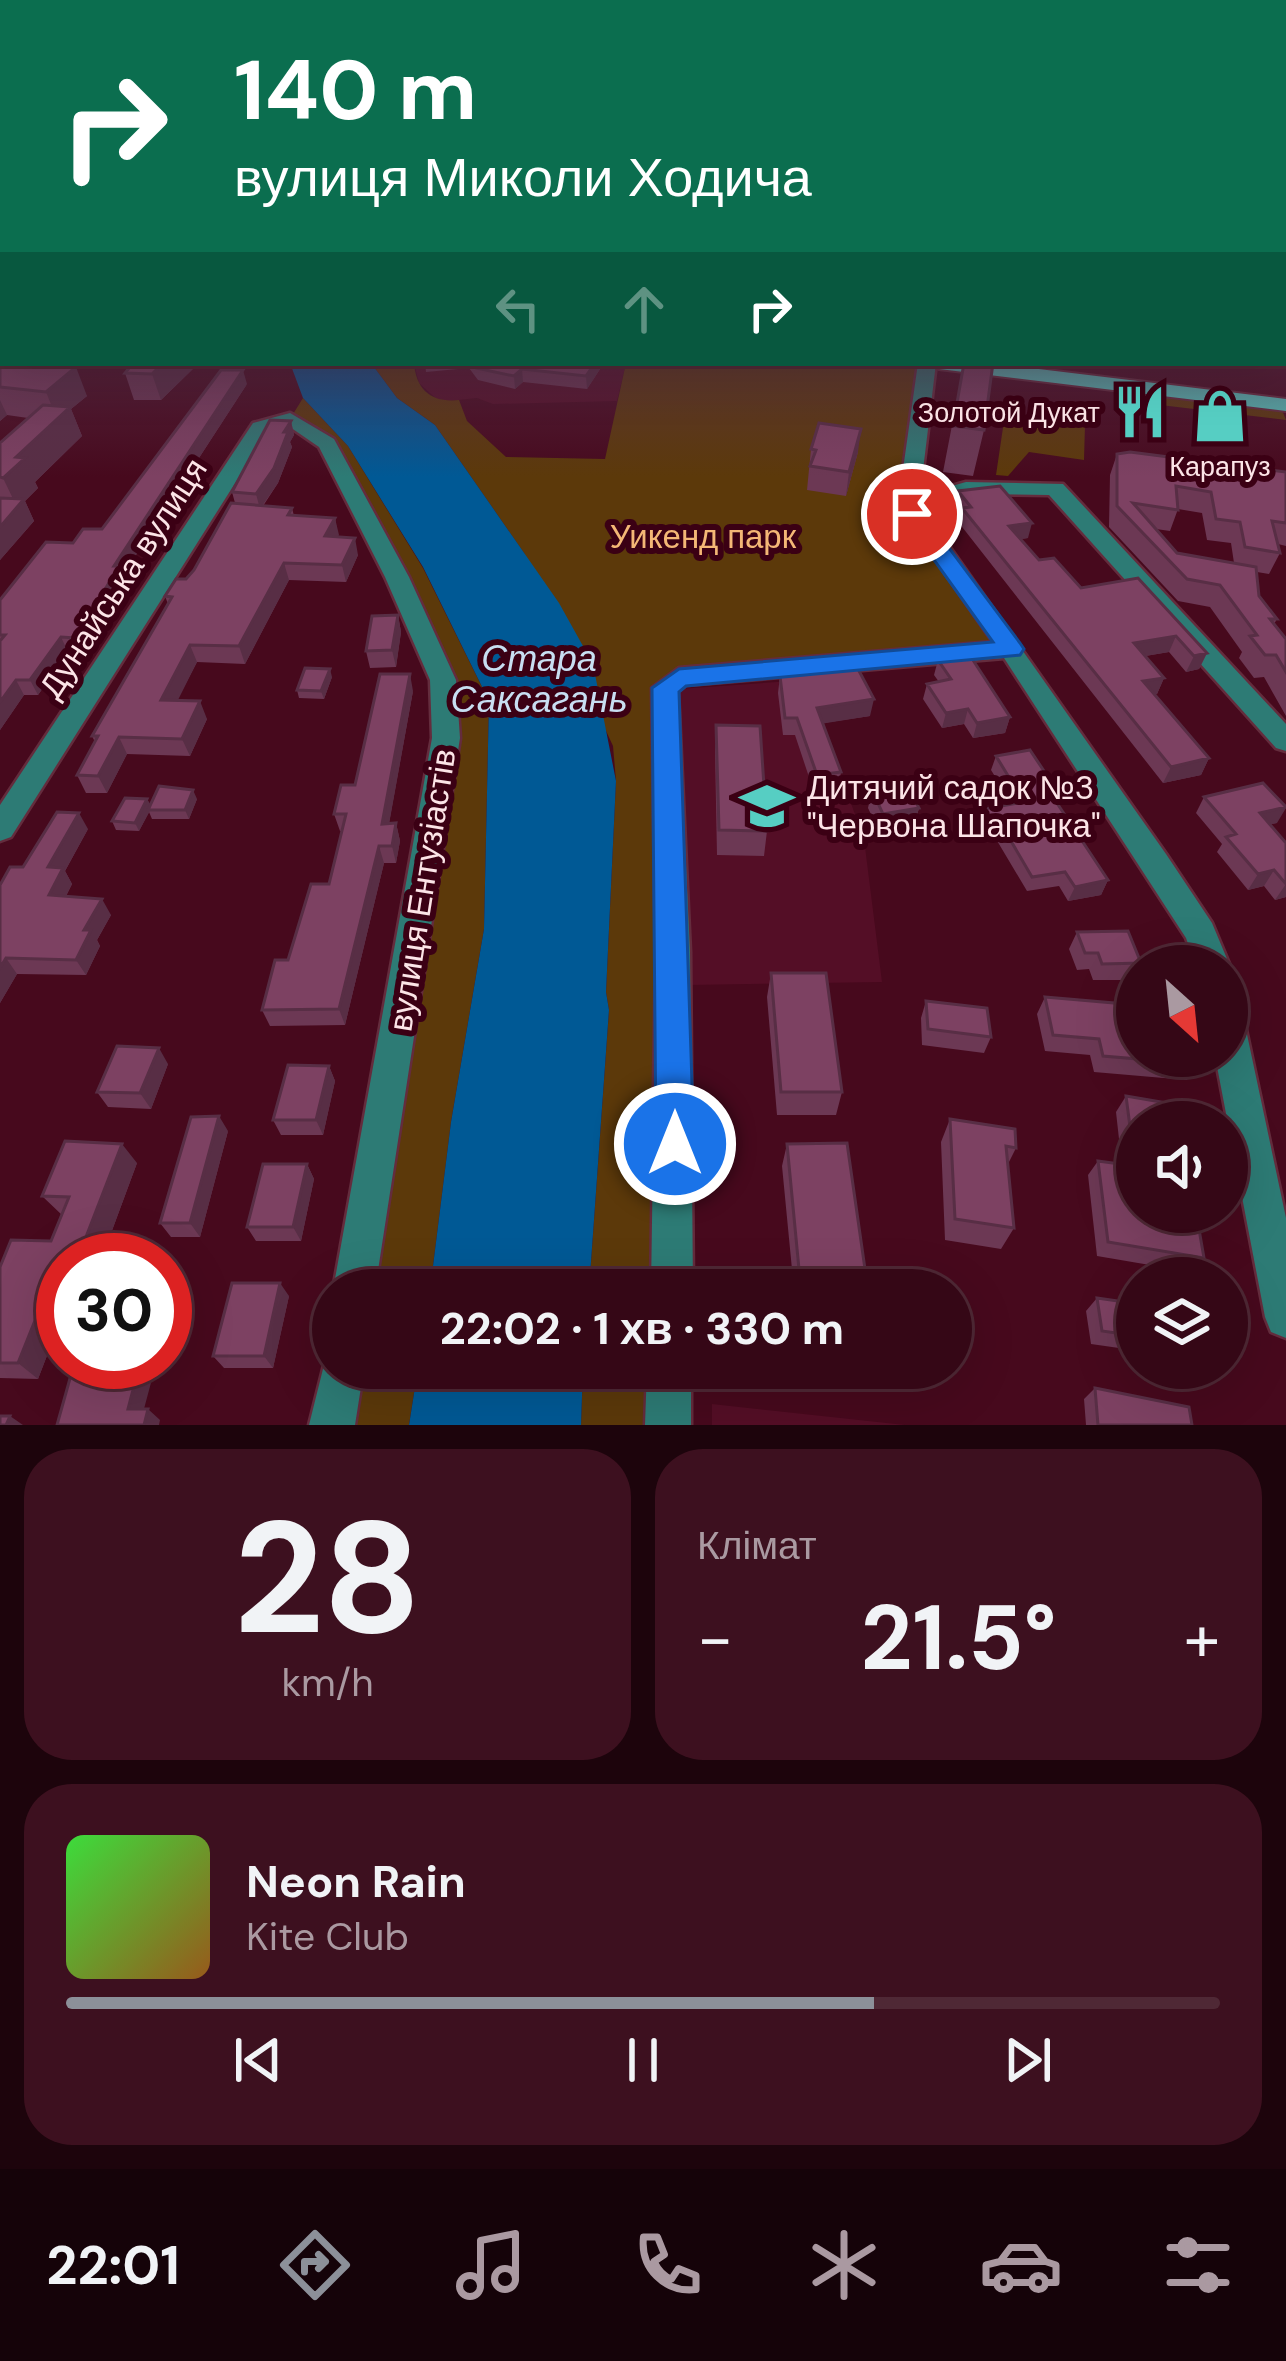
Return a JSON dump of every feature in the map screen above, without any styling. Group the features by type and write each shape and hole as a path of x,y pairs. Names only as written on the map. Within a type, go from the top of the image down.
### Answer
{"main road":[{"path":"965,366 1286,405"}],"street":[{"path":"927,366 909,505 920,530 1011,649 1167,880 1205,945"},
{"name":"вулиця Ентузіастів","path":"262,423 290,418 327,443 397,577 442,680 446,738 407,997 358,1269"},
{"name":"Дунайська вулиця","path":"0,829 262,423"},
{"path":"909,505 966,488 1003,485 1055,490 1286,741"},
{"path":"672,1269 674,952 665,688 679,677 1011,649"},
{"path":"1238,1077 1286,1317"},
{"path":"332,1425 338,1389"},
{"path":"668,1425 669,1389"}],"shaded area":[{"path":"415,366 625,366 617,401 493,404 477,398 440,402 419,383"},
{"name":"Дитячий садок №3 \"Червона Шапочка\"","path":"806,680 864,839 882,982 689,985 679,689"},
{"path":"712,1404 905,1425 712,1425"}],"green space":[{"name":"Уикенд парк","path":"373,366 414,366 422,388 434,397 459,400 467,421 506,457 605,459 625,366 901,366 920,370 899,493 927,553 1003,646 678,674 672,1269 590,1269 609,1010 613,746 524,553 435,425 397,398"},
{"path":"1118,394 1282,410 1286,420 1118,400"},
{"path":"303,398 348,446 423,568 489,701 484,929 451,1122 433,1269 357,1269 443,680 340,464 290,419"},
{"path":"1005,414 1085,425 1084,460 1029,452 1008,476 996,475"},
{"path":"338,1389 415,1389 409,1425 332,1425"},
{"path":"582,1389 669,1389 668,1425 581,1425"}],"water":[{"name":"Стара Саксагань","path":"291,366 373,366 397,398 435,425 559,603 593,664 616,781 609,1010 590,1269 433,1269 451,1122 484,929 489,701 423,567 348,446 303,398"},
{"path":"415,1389 582,1389 581,1425 409,1425"}],"building":[{"path":"0,366 76,367 46,392 0,387"},
{"path":"131,366 160,366 152,374 125,373"},
{"path":"593,366 586,376 522,369 514,376 476,368"},
{"path":"963,366 993,366 984,430 953,426"},
{"path":"221,370 243,370 114,566 119,566 76,638 61,637 30,680 16,680 0,702 0,641 5,635 0,635 0,600 46,542 73,543 83,529 102,529"},
{"path":"43,405 70,407 16,457 25,458 0,477 0,443"},
{"path":"270,420 291,421 274,468 256,494 232,492"},
{"path":"819,423 861,429 849,472 810,466"},
{"path":"1117,454 1286,472 1286,523 1272,521 1280,553 1245,547 1240,522 1216,519 1211,492 1176,486 1178,510 1133,503 1177,553 1256,567 1259,596 1286,639 1286,672 1276,655 1265,655 1250,636 1257,635 1220,585 1187,579 1117,506"},
{"path":"1000,486 1032,523 1009,526 1039,560 1054,558 1081,588 1138,578 1207,653 1194,656 1176,636 1134,643 1164,678 1143,681 1209,758 1171,767 962,508 971,507 958,491"},
{"path":"0,498 24,499 0,527"},
{"path":"231,503 292,508 288,515 335,518 325,536 355,538 342,565 284,563 239,646 190,645 161,700 200,701 182,739 119,737 98,776 77,775 98,736 92,736 172,597 165,596 176,579 186,579 194,570"},
{"path":"398,615 392,650 366,651 372,616"},
{"path":"969,654 1010,717 977,723 968,709 946,713 927,684 951,679 938,660"},
{"path":"305,668 330,669 321,691 297,690"},
{"path":"858,669 874,699 817,708 841,772 817,775 797,718 785,718 780,676"},
{"path":"380,674 410,674 382,824 396,823 392,846 379,846 339,1009 262,1010 275,960 288,960 311,884 329,884 346,814 334,814 341,785 355,785"},
{"path":"716,725 760,726 767,831 719,830"},
{"path":"1030,750 1046,774 1039,776 1108,880 1075,887 1065,872 1032,877 1001,824 989,827 979,810 1024,802 996,756"},
{"path":"1263,783 1286,807 1260,813 1286,843 1286,884 1274,870 1258,874 1226,837 1236,834 1204,797"},
{"path":"907,785 919,808 883,814 872,790"},
{"path":"159,786 193,790 185,810 148,810"},
{"path":"125,798 147,799 135,823 112,821"},
{"path":"57,812 79,813 48,867 63,868 49,895 102,899 84,930 91,930 76,960 6,958 0,968 0,885 10,867 23,867"},
{"path":"1128,931 1134,945 1116,945 1116,964 1102,964 1098,953 1085,953 1077,932"},
{"path":"771,973 826,973 842,1092 781,1092"},
{"path":"1045,997 1116,1003 1116,1057 1103,1056 1099,1039 1053,1035"},
{"path":"926,1001 987,1008 991,1037 928,1029"},
{"path":"117,1046 159,1048 140,1093 97,1092"},
{"path":"288,1065 329,1066 316,1120 273,1120"},
{"path":"219,1116 190,1223 160,1223 191,1117"},
{"path":"950,1119 1015,1129 1016,1148 1006,1146 1014,1228 955,1219"},
{"path":"65,1141 122,1144 87,1233 54,1233 69,1197 42,1196"},
{"path":"847,1143 865,1269 799,1269 787,1144"},
{"path":"1098,1161 1116,1163 1116,1233 1200,1233 1204,1257 1198,1257 1108,1242"},
{"path":"263,1164 307,1164 293,1227 247,1227"},
{"path":"11,1240 36,1241 36,1318 18,1363 0,1363 0,1267"},
{"path":"232,1283 280,1283 264,1356 213,1356"},
{"path":"1097,1298 1116,1301 1116,1333 1102,1331"},
{"path":"1095,1388 1189,1407 1192,1425 1098,1425"},
{"path":"67,1389 133,1389 128,1409 148,1409 144,1425 57,1425"}],"place":[{"name":"Золотой Дукат","path":"1140,412"},
{"name":"Карапуз","path":"1220,416"},
{"name":"Дитячий садок №3 \"Червона Шапочка\"","path":"767,806"}],"route":[{"path":"675,1144 665,688 679,677 1011,649 912,514"}]}
